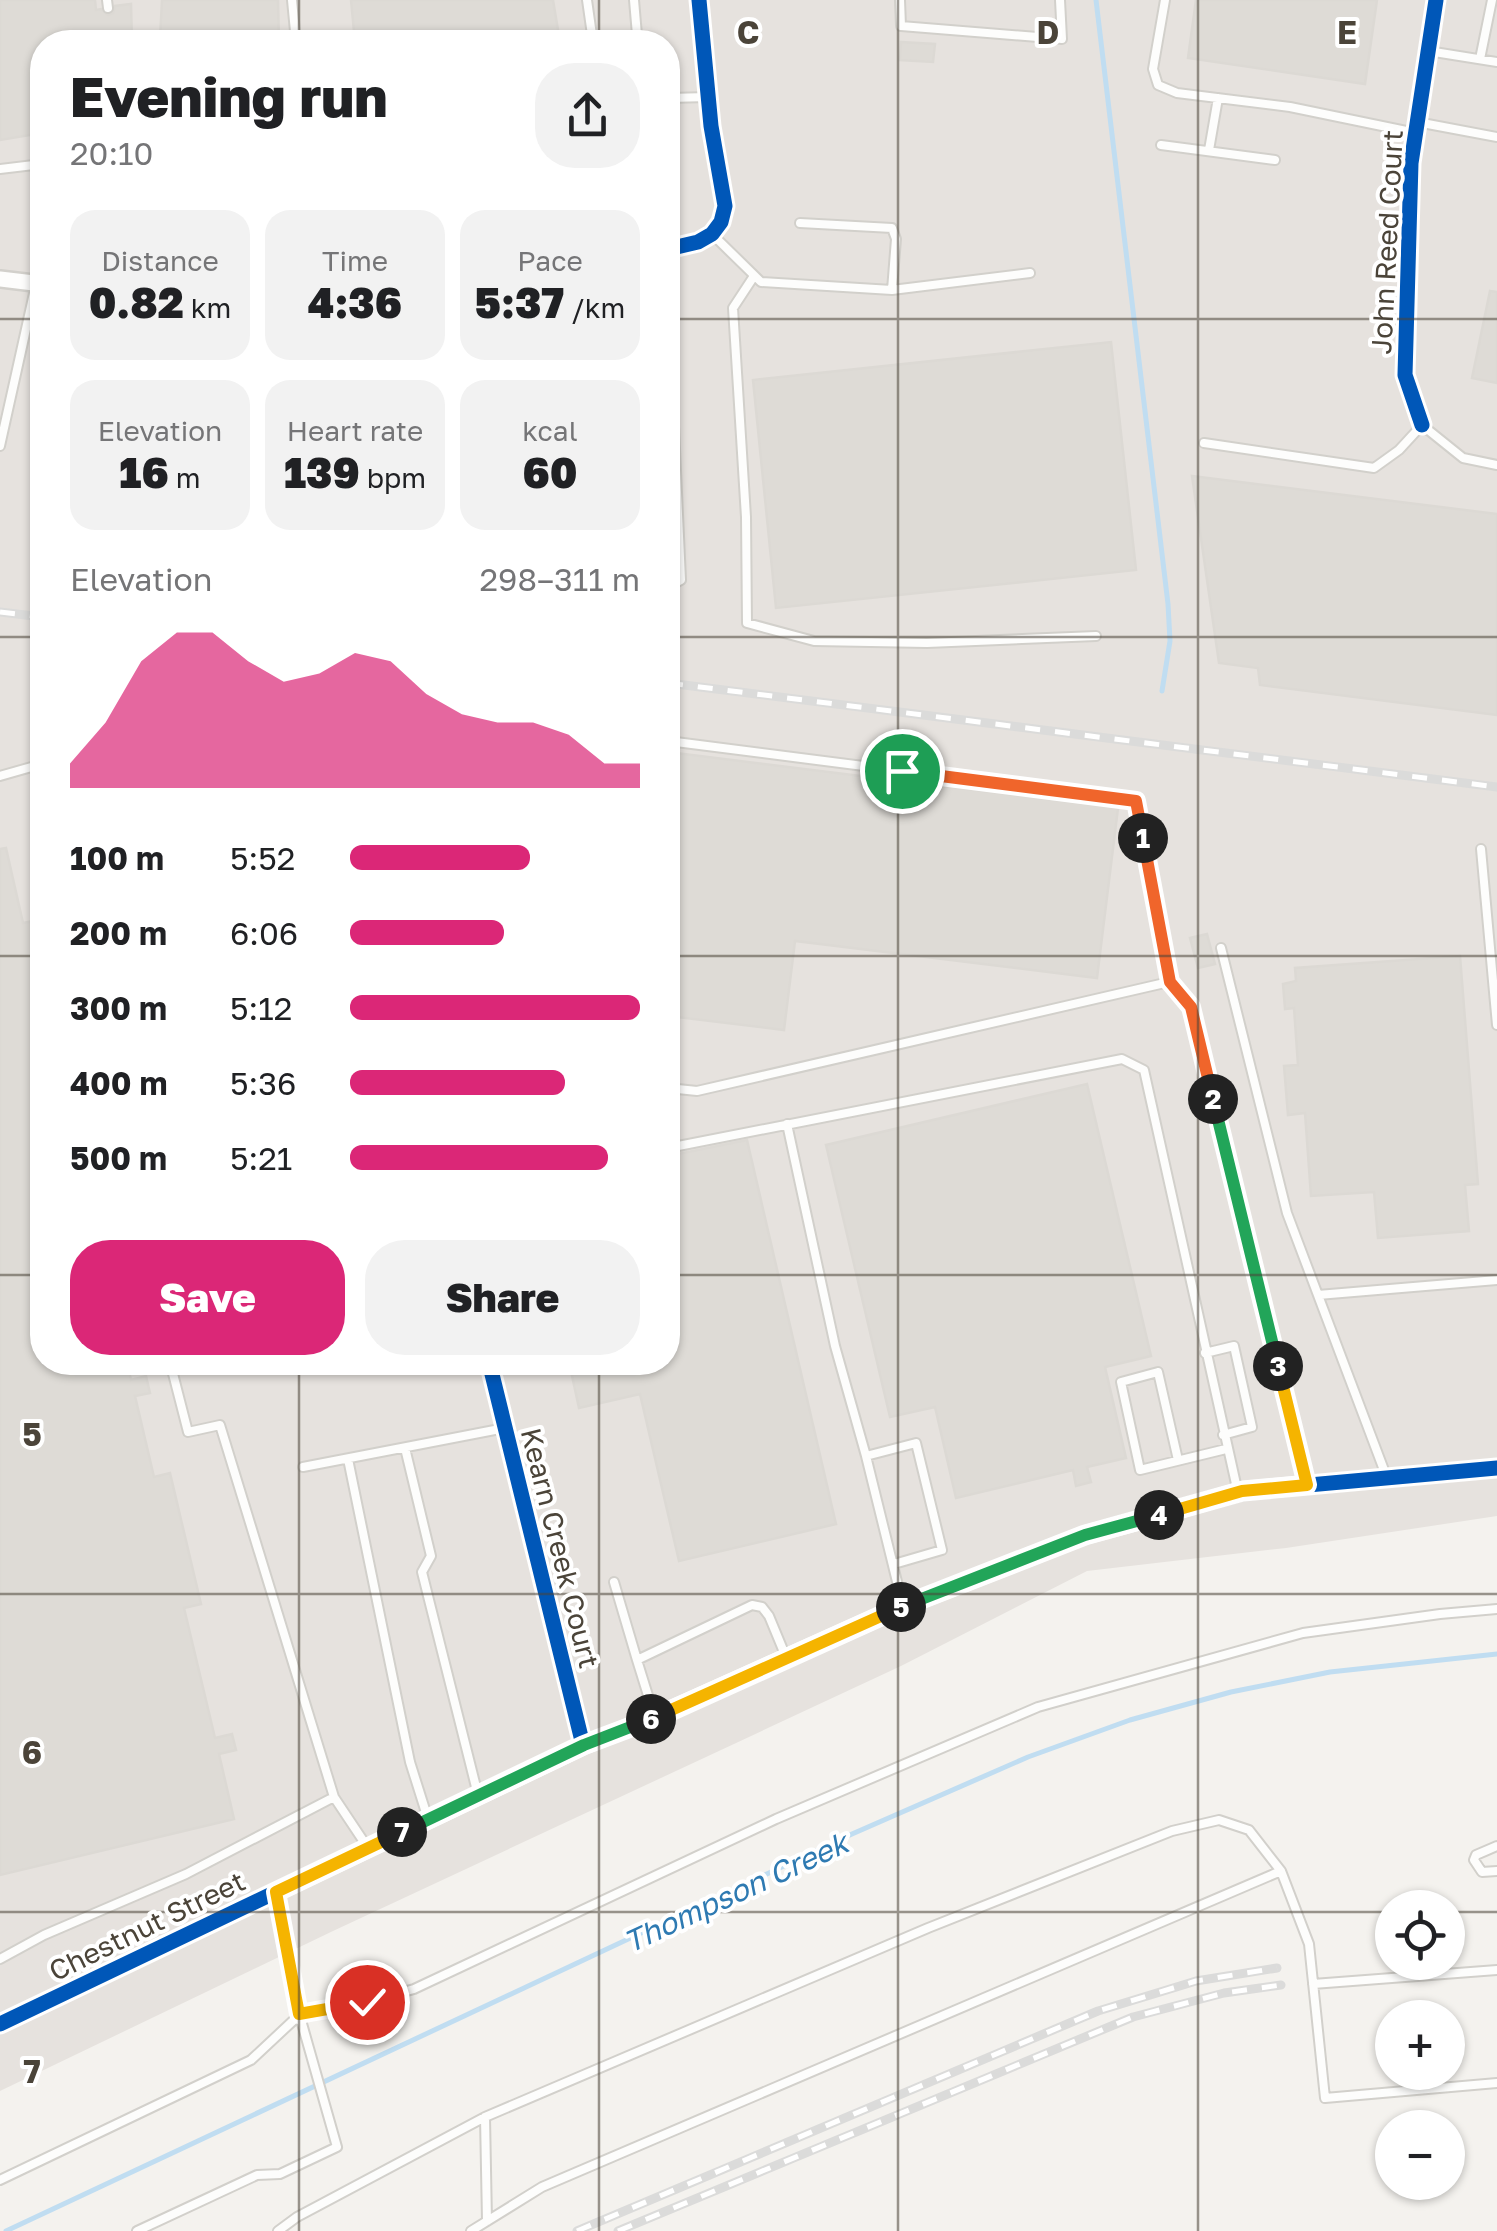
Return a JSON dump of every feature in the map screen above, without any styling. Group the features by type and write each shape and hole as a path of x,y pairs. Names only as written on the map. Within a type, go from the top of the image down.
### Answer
{"street":[{"path":"680,246 712,234 722,222 725,206 708,97 699,0"},
{"name":"John Reed Court","path":"1422,424 1405,374 1411,163 1436,0"},
{"path":"0,280 30,283"},
{"name":"Kearn Creek Court","path":"492,1375 584,1745"},
{"name":"Chestnut Street","path":"0,2024 584,1745 654,1718 903,1606 1085,1535 1238,1493 1497,1468"}],"lane":[{"path":"292,0 295,30"},
{"path":"587,0 591,30"},
{"path":"634,0 634,30"},
{"path":"900,0 901,26 1062,39 1060,0"},
{"path":"1165,0 1154,69 1158,84 1177,93 1497,136"},
{"path":"1480,59 1492,0"},
{"path":"1428,51 1497,62"},
{"path":"680,98 708,97"},
{"path":"1210,150 1218,98"},
{"path":"1161,145 1274,160"},
{"path":"0,169 30,165"},
{"path":"800,223 892,228 896,239 892,290"},
{"path":"712,234 761,282 892,290 1030,273"},
{"path":"754,276 733,308 746,517 747,622 814,641 927,643 1096,636"},
{"path":"0,446 30,321"},
{"path":"1204,443 1374,468 1422,424 1462,458 1497,465"},
{"path":"680,743 1136,801 1170,982 1191,1007 1307,1485"},
{"path":"0,776 30,767"},
{"path":"1481,849 1497,1025"},
{"path":"1220,948 1287,1213 1387,1478"},
{"path":"680,1089 697,1091 1170,982"},
{"path":"680,1146 1122,1058 1144,1070 1222,1435 1238,1493"},
{"path":"786,1124 835,1346 903,1606"},
{"path":"1318,1295 1497,1280"},
{"path":"1205,1353 1234,1346 1252,1426 1222,1435"},
{"path":"1178,1460 1158,1372 1121,1382 1140,1470 1226,1449"},
{"path":"173,1375 188,1432 220,1424 334,1797 368,1848"},
{"path":"303,1467 505,1428"},
{"path":"866,1456 916,1443 942,1550 894,1564"},
{"path":"405,1448 430,1556 422,1572 478,1796"},
{"path":"348,1459 410,1762 428,1820"},
{"path":"614,1582 654,1718"},
{"path":"637,1660 752,1605 762,1606 770,1616 786,1656"},
{"path":"0,2180 251,2060 299,2014 367,2002 414,1988 758,1827 1038,1707 1303,1633 1497,1609"},
{"path":"0,1959 44,1935 186,1874 334,1797"},
{"path":"278,2231 297,2217 485,2117 928,1928 1172,1830 1219,1820 1250,1830 1281,1871 1302,1922 1325,2098 1497,2084"},
{"path":"1497,1846 1476,1855 1474,1860 1482,1872 1497,1870"},
{"path":"470,2231 542,2187 1281,1871"},
{"path":"138,2231 257,2175 280,2174 337,2147 299,2014 276,1892"},
{"path":"1313,1984 1497,1970"},
{"path":"485,2117 487,2221"}],"shaded area":[{"path":"0,0 1497,0 1497,1516 1286,1548 1087,1571 901,1666 0,2091"}],"building":[{"path":"0,0 95,0 96,10 108,15 115,6 131,4 132,30 30,30 30,135 0,140"},
{"path":"162,0 278,0 279,30 160,30"},
{"path":"351,0 553,0 558,30 354,30"},
{"path":"1196,0 1377,0 1365,84 1188,58"},
{"path":"901,42 935,44 933,62 900,60"},
{"path":"1490,291 1497,292 1497,383 1472,378"},
{"path":"1111,342 1136,570 776,608 753,380"},
{"path":"1192,476 1497,514 1497,715 1260,685 1258,668 1219,663"},
{"path":"680,753 1118,808 1097,978 795,941 784,1030 680,1017"},
{"path":"6,848 23,923 30,922 30,1375 130,1375 131,1380 146,1376 150,1393 135,1396 154,1477 170,1473 201,1604 184,1608 215,1738 232,1734 236,1750 219,1754 234,1819 0,1875 0,849"},
{"path":"1207,934 1215,964 1198,968 1190,938"},
{"path":"1460,956 1478,1184 1465,1185 1469,1231 1378,1238 1374,1192 1311,1196 1305,1113 1288,1115 1284,1066 1298,1065 1294,1008 1285,1009 1283,984 1296,981 1295,968"},
{"path":"1087,1084 1151,1356 1105,1367 1126,1458 1087,1467 1091,1482 1076,1486 1073,1470 956,1498 935,1407 890,1417 826,1145"},
{"path":"747,1140 836,1524 679,1561 640,1394 579,1408 572,1375 680,1375 680,1154"}],"waterway":[{"path":"1096,0 1168,604 1170,641 1162,691"},
{"name":"Thompson Creek","path":"6,2231 852,1834 1028,1757 1130,1720 1231,1692 1330,1672 1497,1654"}],"railway":[{"path":"0,612 30,616"},
{"path":"680,685 1497,787"},
{"path":"577,2231 1098,2011 1196,1981 1277,1968"},
{"path":"618,2231 1133,2017 1224,1993 1281,1985"}],"cycle path":[{"path":"680,246 712,234 721,222 725,206 711,126 699,0"},
{"path":"1422,425 1405,375 1411,163 1436,0"},
{"path":"492,1375 583,1745"},
{"path":"0,2024 583,1745 655,1718 903,1606 1085,1535 1243,1491 1497,1468"}],"route":[{"path":"367,2002 299,2014 276,1892 584,1745 654,1718 903,1606 1085,1535 1242,1491 1307,1485 1191,1007 1170,982 1136,801 902,771"}]}
